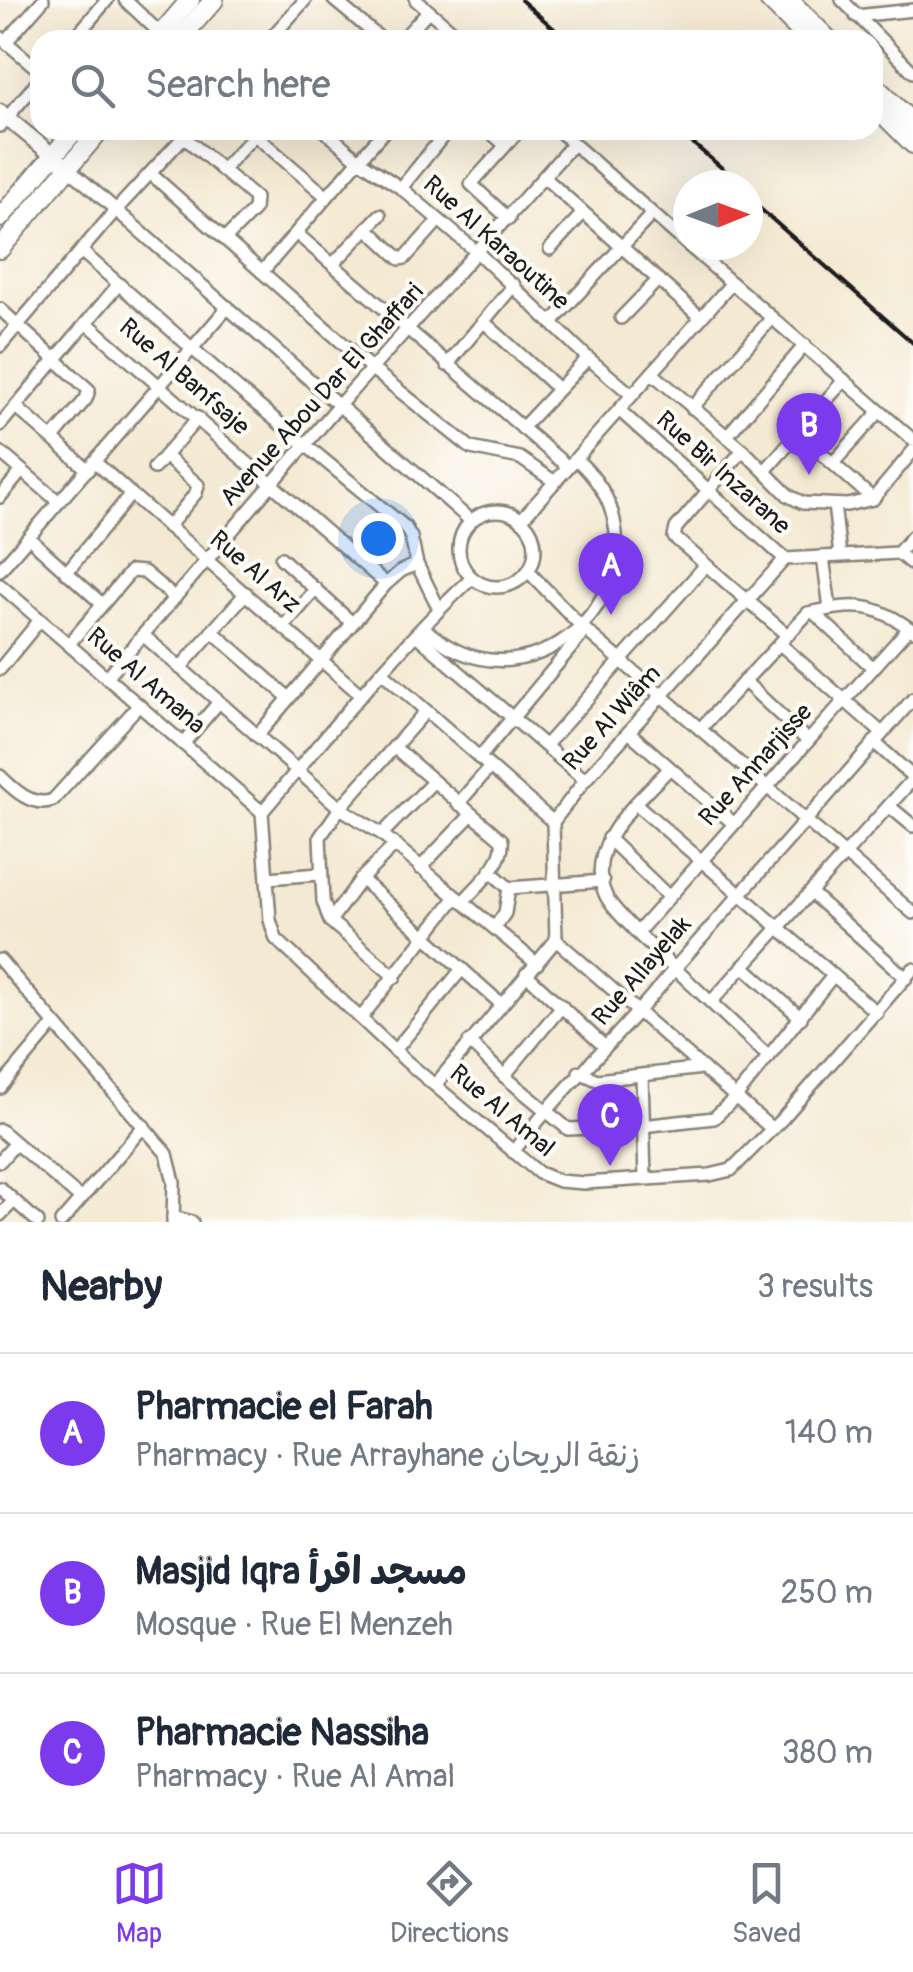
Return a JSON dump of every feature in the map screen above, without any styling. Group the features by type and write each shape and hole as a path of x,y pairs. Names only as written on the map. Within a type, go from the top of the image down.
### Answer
{"main road":[{"path":"170,30 190,0"},
{"path":"175,30 214,0"},
{"path":"770,0 799,30"},
{"path":"789,0 819,30"},
{"path":"883,94 913,124"},
{"path":"883,114 913,144"},
{"path":"0,249 60,162 70,140"},
{"path":"0,218 88,140"}],"street":[{"path":"30,66 3,40 42,0"},
{"path":"82,30 107,0"},
{"path":"124,0 156,30"},
{"path":"278,30 304,0"},
{"path":"334,0 370,30"},
{"path":"416,0 451,30"},
{"path":"842,0 870,30"},
{"path":"411,30 428,10"},
{"path":"856,16 913,10"},
{"path":"883,43 913,72"},
{"path":"30,86 2,118 30,139"},
{"path":"31,140 340,404 470,522"},
{"path":"0,346 115,211 182,140"},
{"path":"193,140 255,198 254,210 225,239"},
{"path":"222,170 250,140"},
{"path":"266,140 327,197"},
{"name":"Rue Al Karaoutine","path":"336,140 402,188 478,253 632,395"},
{"path":"262,272 377,140"},
{"path":"402,188 440,140"},
{"path":"499,140 504,144"},
{"path":"508,219 471,184 509,140"},
{"path":"569,140 673,232"},
{"name":"Avenue Abou Dar El Ghaffari","path":"107,678 340,404 573,144"},
{"path":"151,174 372,370 471,448 520,458 555,482"},
{"path":"544,178 701,318"},
{"path":"550,249 583,213"},
{"path":"551,323 652,214"},
{"path":"332,264 380,215"},
{"path":"366,228 403,259 438,221"},
{"path":"296,233 522,428 591,475 606,500 616,542 609,584 600,604 479,758"},
{"path":"81,251 306,446 405,526 417,564 439,609"},
{"path":"705,260 913,440"},
{"path":"622,318 657,280"},
{"path":"522,520 732,283"},
{"path":"0,425 120,284"},
{"path":"448,365 514,286"},
{"path":"0,570 228,307"},
{"path":"0,309 89,390 53,438"},
{"path":"692,408 772,318"},
{"path":"484,322 558,388"},
{"name":"Rue Al Banfsaje","path":"87,323 386,584"},
{"path":"727,436 805,345"},
{"path":"522,428 588,358"},
{"path":"652,373 795,500 834,505 873,499 913,451"},
{"path":"765,471 844,380"},
{"name":"Rue Al Arz","path":"16,406 131,494 361,695"},
{"name":"Rue Bir Inzarane","path":"619,410 785,559 898,553"},
{"path":"833,463 880,412"},
{"path":"154,468 198,418"},
{"path":"797,432 873,499"},
{"path":"711,1002 913,778 845,700 746,601 677,542 674,534 742,450"},
{"path":"0,452 58,502"},
{"path":"166,456 198,488 168,527"},
{"path":"0,498 22,471"},
{"path":"66,573 131,494"},
{"path":"834,505 840,555"},
{"path":"496,511 522,520 534,544 528,571 514,584 498,588 472,578 462,565 459,550 460,537 470,522 481,514 496,511"},
{"path":"913,536 898,553 913,565"},
{"path":"28,538 102,604"},
{"path":"823,557 830,608"},
{"path":"281,558 351,622"},
{"name":"Rue Al Wiâm","path":"553,822 585,780 785,559"},
{"path":"258,736 386,584 417,564"},
{"path":"546,745 704,567"},
{"path":"69,644 135,570 144,572 175,598"},
{"path":"528,571 584,628 913,913"},
{"path":"262,812 361,695 472,578"},
{"name":"Rue Al Amana","path":"0,585 262,812"},
{"path":"284,626 316,590"},
{"path":"180,668 246,593"},
{"path":"700,728 802,617 830,608 879,608 911,629"},
{"path":"813,612 872,667"},
{"path":"0,669 40,620"},
{"path":"420,631 462,652 499,660 544,652 584,628"},
{"name":"Rue Annarjisse","path":"637,933 872,667 911,629"},
{"path":"212,631 289,698"},
{"path":"420,631 585,780"},
{"path":"143,635 340,808 382,834 537,964"},
{"path":"382,672 553,822 556,940 435,1084"},
{"path":"744,681 808,741"},
{"name":"Rue Allayelak","path":"513,1152 544,1111 640,1013 675,968 913,699"},
{"path":"183,744 218,702"},
{"path":"0,776 33,802 44,804 54,800 139,705"},
{"path":"395,977 330,921 323,901 319,847 323,829 425,712"},
{"path":"628,732 733,822"},
{"path":"361,1018 425,936 490,871 502,852 502,840 394,746"},
{"path":"458,804 490,768"},
{"path":"669,769 608,838 603,852 606,896 637,933 769,1057"},
{"path":"382,834 432,783"},
{"path":"636,804 877,1013"},
{"path":"890,806 913,826"},
{"name":"Rue Al Amal","path":"262,812 270,920 276,940 513,1152 538,1173 559,1182 710,1175 731,1170 772,1130 909,974"},
{"path":"420,868 471,815"},
{"path":"608,838 669,896"},
{"path":"330,921 361,879 394,846"},
{"path":"490,871 509,888 603,881"},
{"path":"267,878 320,874"},
{"path":"361,879 500,1003"},
{"path":"495,927 506,913 509,888"},
{"path":"810,893 909,974"},
{"path":"556,940 772,1130"},
{"path":"0,960 167,1154 173,1168 173,1220 192,1222"},
{"path":"743,966 802,1018"},
{"path":"396,1049 462,969"},
{"path":"526,974 606,1047"},
{"path":"469,1042 544,1111 573,1130 711,1120 736,1097 832,977"},
{"path":"504,1076 562,1006"},
{"path":"0,1088 54,1024"},
{"path":"579,1072 598,1080 702,1068"},
{"path":"642,1076 645,1178"},
{"path":"72,1219 80,1198 144,1126"},
{"path":"0,1130 80,1198"},
{"path":"0,1161 15,1144"},
{"path":"0,1188 38,1222"},
{"path":"0,1215 14,1200"}],"railway":[{"path":"521,0 556,30"},
{"path":"689,140 724,170"},
{"path":"763,211 913,343"}],"place":[{"name":"Masjid Iqra مسجد اقرأ","path":"809,475"},
{"name":"Pharmacie el Farah","path":"611,615"},
{"name":"Pharmacie Nassiha","path":"610,1166"}]}
